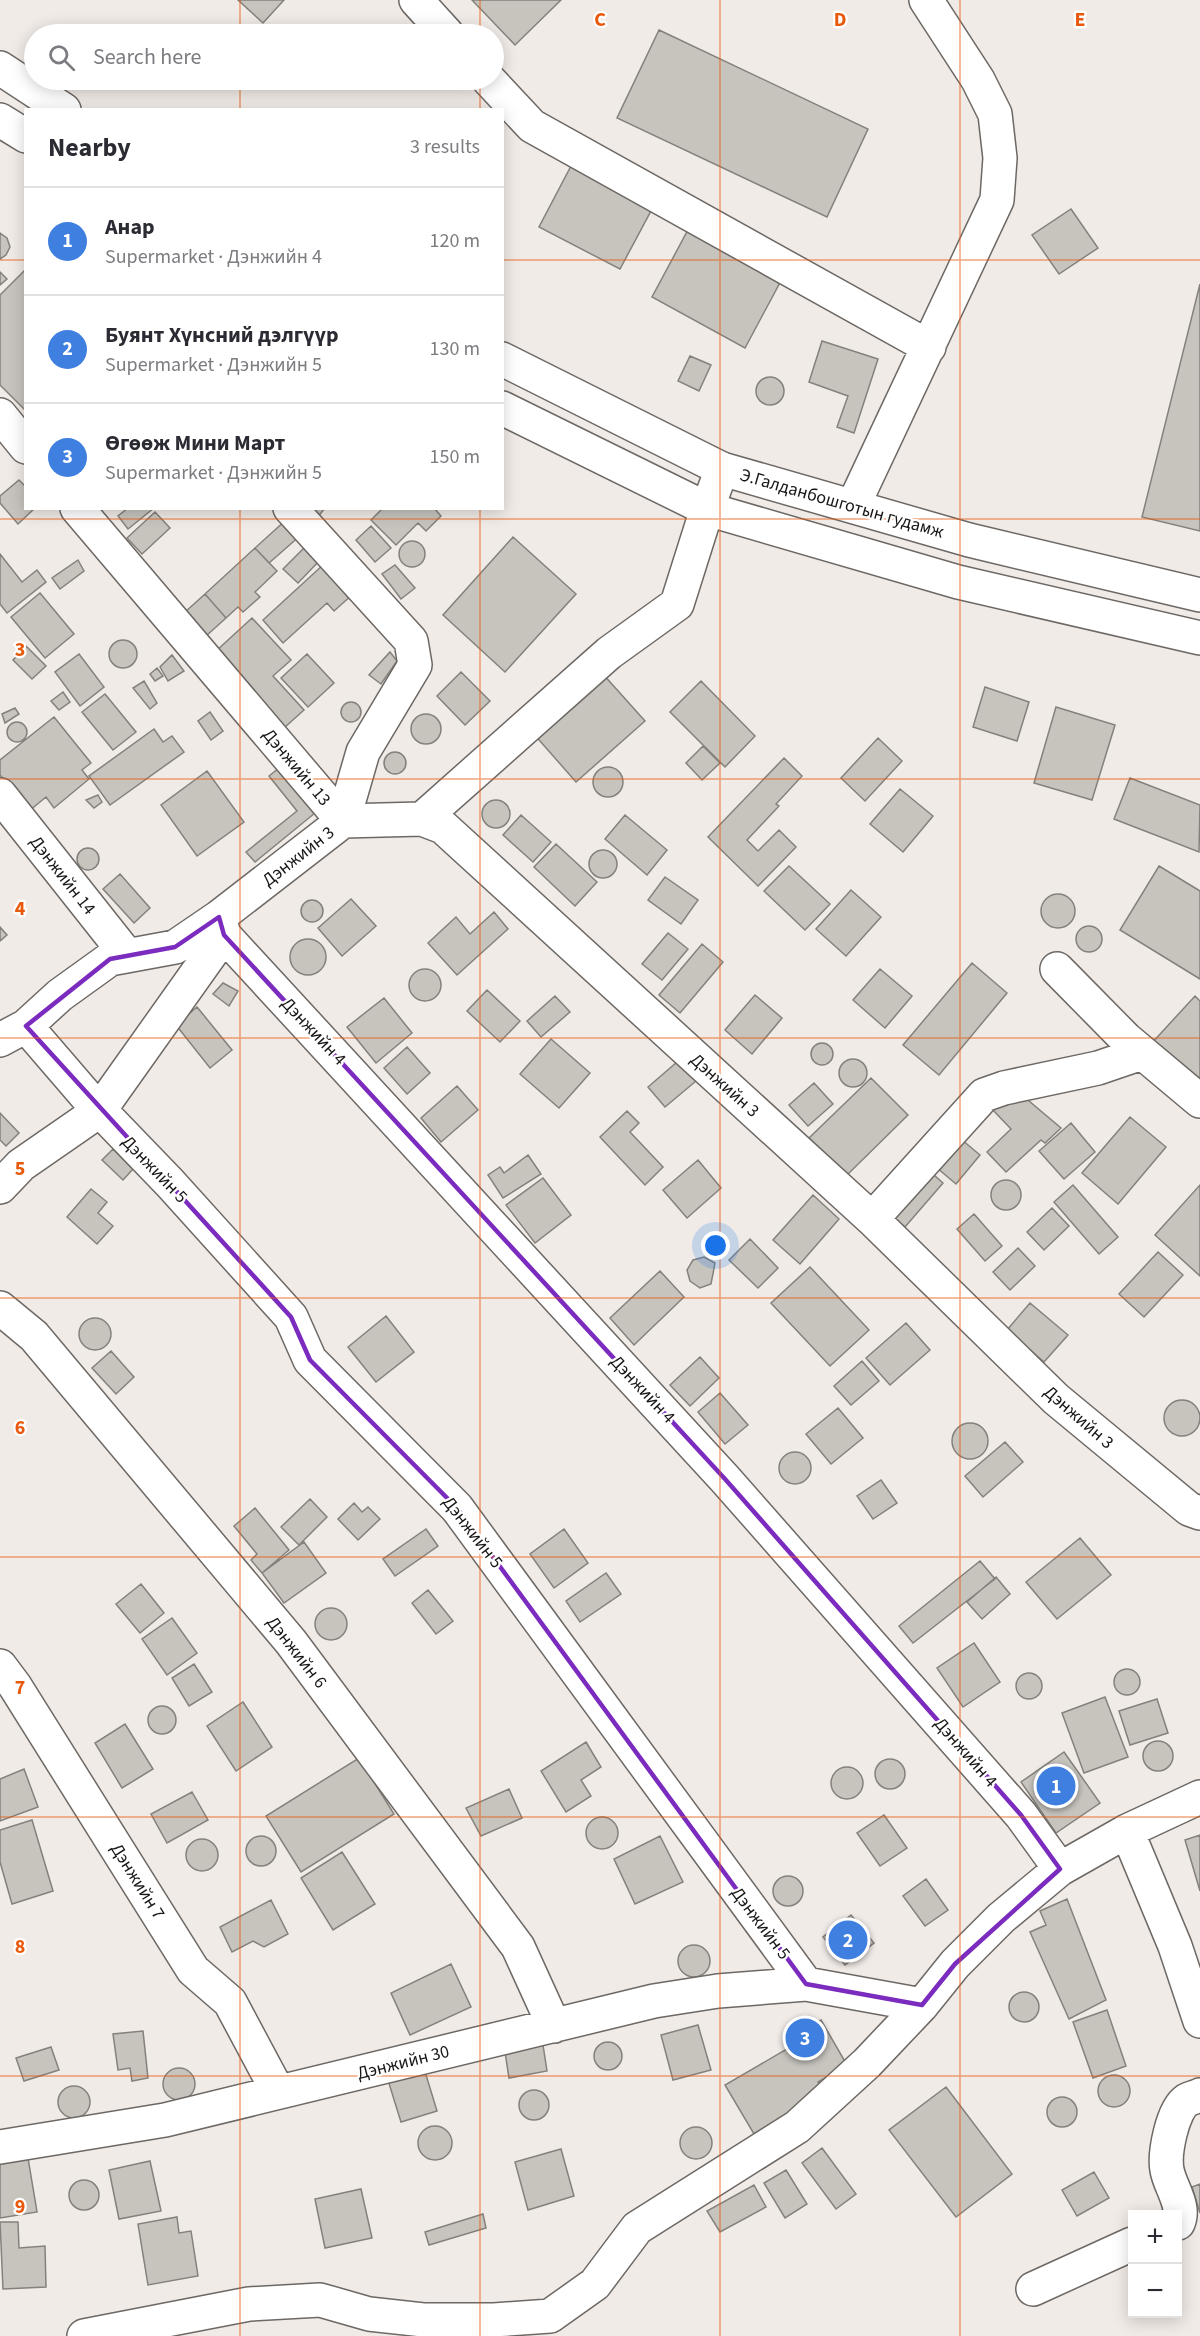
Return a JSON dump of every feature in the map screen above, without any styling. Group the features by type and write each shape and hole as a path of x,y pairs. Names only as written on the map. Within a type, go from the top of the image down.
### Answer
{"street":[{"path":"416,0 438,24"},
{"path":"853,506 897,408 929,347 997,200 1000,158 995,114 978,80 926,0"},
{"path":"0,68 24,84"},
{"path":"34,90 61,108"},
{"path":"498,90 532,126 929,347"},
{"path":"0,120 24,135"},
{"name":"Э.Галданбошготын гудамж","path":"504,360 722,469 969,540 1200,595"},
{"path":"504,409 707,509 958,582 1200,638"},
{"path":"0,416 24,445"},
{"path":"422,819 609,653 677,604 722,469"},
{"name":"Дэнжийн 13","path":"79,510 343,821"},
{"name":"Дэнжийн 13","path":"292,510 411,641 415,665 363,752 343,821"},
{"name":"Дэнжийн 14","path":"0,795 126,954"},
{"name":"Дэнжийн 3","path":"221,926 343,821 422,819 443,827 872,1219 1056,1400 1189,1509 1200,1513"},
{"path":"13,1033 110,959 126,954 175,947 221,926"},
{"path":"0,1187 21,1165 99,1111 221,926"},
{"name":"Дэнжийн 4","path":"221,926 725,1479 1021,1815 1060,1869"},
{"path":"1058,969 1126,1039 1200,1101"},
{"name":"Дэнжийн 5","path":"13,1033 99,1111 170,1183 291,1317 310,1360 457,1508 806,1984"},
{"path":"872,1219 984,1095 1004,1088 1098,1068 1142,1053"},
{"name":"Дэнжийн 6","path":"0,1308 34,1336 291,1642 518,1947 554,2025"},
{"name":"Дэнжийн 7","path":"0,1666 15,1686 194,1970 230,2002 278,2092"},
{"path":"84,2336 249,2304 320,2300 369,2314 500,2328 550,2316 595,2284 638,2228 796,2127 867,2063 922,2005 955,1964 1001,1918 1060,1869 1127,1831 1200,1797"},
{"path":"1127,1831 1175,1946 1200,2021"},
{"path":"806,1984 922,2005"},
{"name":"Дэнжийн 30","path":"2,2142 165,2120 654,2001 718,1990 806,1984"},
{"path":"1180,2210 1175,2189 1167,2173 1165,2158 1173,2122 1185,2101 1200,2095"},
{"path":"1033,2289 1128,2246"}],"highlighted area":[{"path":"219,917 224,935 725,1479 1021,1815 1060,1869 955,1964 922,2005 806,1984 457,1508 310,1360 291,1317 26,1026 110,959 175,947"}],"building":[{"path":"238,0 284,0 263,23"},
{"path":"472,0 561,0 515,45 504,33 504,24 495,24"},
{"path":"659,30 868,129 827,217 617,118"},
{"path":"571,166 652,209 620,269 539,227"},
{"path":"1071,209 1098,248 1059,274 1032,235"},
{"path":"690,226 783,277 745,348 652,297"},
{"path":"0,233 7,238 10,247 6,255 0,259"},
{"path":"24,271 24,409 0,385 0,295"},
{"path":"0,272 7,279 0,285"},
{"path":"1200,284 1200,531 1142,517"},
{"path":"822,341 878,359 854,433 837,427 848,396 809,382"},
{"path":"690,356 711,365 699,391 678,381"},
{"path":"770,377 780,381 784,391 780,401 770,405 760,401 756,391 760,381"},
{"path":"19,480 24,485 24,510 33,510 18,524 0,503 0,496"},
{"path":"126,510 152,510 128,529 118,516"},
{"path":"308,510 323,510 317,518"},
{"path":"381,510 436,510 441,516 426,531 418,523 396,545 371,520"},
{"path":"155,512 170,528 142,554 127,538"},
{"path":"287,519 301,535 269,563 255,548"},
{"path":"371,526 391,548 375,562 356,540"},
{"path":"513,537 576,594 505,672 443,615"},
{"path":"412,541 421,545 425,554 421,563 412,567 403,563 399,554 403,545"},
{"path":"307,545 321,559 298,583 283,569"},
{"path":"255,548 277,571 255,592 260,597 243,612 238,607 226,618 205,594"},
{"path":"0,554 22,582 37,570 46,582 7,613 0,604"},
{"path":"78,560 84,571 60,589 52,578"},
{"path":"324,564 352,595 334,611 327,603 283,643 263,620"},
{"path":"395,565 415,588 401,599 382,574"},
{"path":"40,593 74,634 45,658 11,617"},
{"path":"205,594 226,618 206,636 184,613"},
{"path":"252,618 291,660 273,676 304,710 284,728 215,652"},
{"path":"123,640 133,644 137,654 133,664 123,668 113,664 109,654 113,644"},
{"path":"26,646 46,666 32,679 13,660"},
{"path":"390,652 397,661 381,684 369,675"},
{"path":"79,654 104,687 80,706 55,672"},
{"path":"307,654 334,683 308,707 281,678"},
{"path":"172,655 184,671 168,681 160,667"},
{"path":"157,668 163,676 155,681 150,674"},
{"path":"461,672 490,701 465,725 437,696"},
{"path":"602,673 645,721 576,782 533,733"},
{"path":"144,681 157,703 150,709 133,688"},
{"path":"701,681 755,736 725,767 670,712"},
{"path":"985,687 1029,702 1017,741 973,727"},
{"path":"63,692 70,702 59,710 51,701"},
{"path":"105,694 136,732 113,750 82,712"},
{"path":"347,702 355,702 361,708 361,716 355,722 347,722 341,716 341,708"},
{"path":"1056,707 1115,725 1092,800 1034,783"},
{"path":"15,708 19,714 5,723 2,714"},
{"path":"210,712 223,731 211,740 198,721"},
{"path":"426,714 437,718 441,729 437,740 426,744 415,740 411,729 415,718"},
{"path":"54,717 91,763 82,770 89,779 54,808 46,797 29,811 0,775 0,760"},
{"path":"17,722 24,725 27,732 24,739 17,742 10,739 7,732 10,725"},
{"path":"154,729 163,742 172,736 184,752 110,805 89,776"},
{"path":"878,738 902,761 865,801 841,778"},
{"path":"703,746 720,763 702,780 686,763"},
{"path":"395,752 403,755 406,763 403,771 395,774 387,771 384,763 387,755"},
{"path":"784,758 802,776 776,804 779,806 747,840 758,851 779,830 796,847 758,886 708,837"},
{"path":"608,767 619,771 623,782 619,793 608,797 597,793 593,782 597,771"},
{"path":"279,768 315,813 255,862 246,852 297,811 269,776"},
{"path":"207,771 244,822 197,856 161,805"},
{"path":"1130,778 1200,805 1199,852 1114,819"},
{"path":"900,789 933,816 903,852 870,824"},
{"path":"98,795 102,802 94,808 86,800"},
{"path":"496,800 506,804 510,814 506,824 496,828 486,824 482,814 486,804"},
{"path":"521,815 551,842 533,862 503,835"},
{"path":"625,815 667,850 647,875 605,839"},
{"path":"556,844 597,882 575,906 534,867"},
{"path":"88,848 96,851 99,859 96,867 88,870 80,867 77,859 80,851"},
{"path":"603,850 613,854 617,864 613,874 603,878 593,874 589,864 593,854"},
{"path":"789,866 830,904 805,930 764,891"},
{"path":"1159,866 1200,891 1200,979 1120,930"},
{"path":"120,874 150,908 134,923 103,889"},
{"path":"665,877 698,900 681,924 648,900"},
{"path":"851,890 881,917 846,956 816,929"},
{"path":"1058,894 1070,899 1075,911 1070,923 1058,928 1046,923 1041,911 1046,899"},
{"path":"351,899 376,926 342,956 318,928"},
{"path":"312,900 320,903 323,911 320,919 312,922 304,919 301,911 304,903"},
{"path":"494,912 508,929 457,975 428,943 456,917 470,934"},
{"path":"1089,926 1098,930 1102,939 1098,948 1089,952 1080,948 1076,939 1080,930"},
{"path":"0,927 7,935 0,941"},
{"path":"668,933 688,949 662,980 642,964"},
{"path":"308,939 321,944 326,957 321,970 308,975 295,970 290,957 295,944"},
{"path":"702,944 723,962 680,1013 659,995"},
{"path":"972,963 1007,993 939,1075 903,1045"},
{"path":"425,969 436,974 441,985 436,996 425,1001 414,996 409,985 414,974"},
{"path":"880,969 912,996 885,1028 853,1000"},
{"path":"223,983 238,991 229,1006 213,994"},
{"path":"487,990 520,1021 500,1042 467,1011"},
{"path":"755,995 782,1018 752,1054 725,1030"},
{"path":"555,996 570,1012 541,1037 527,1021"},
{"path":"1195,996 1200,1001 1200,1087 1151,1044"},
{"path":"384,998 412,1033 376,1063 347,1027"},
{"path":"197,1007 232,1050 210,1068 176,1025"},
{"path":"551,1039 590,1073 559,1108 520,1074"},
{"path":"822,1043 830,1046 833,1054 830,1062 822,1065 814,1062 811,1054 814,1046"},
{"path":"407,1047 430,1073 407,1094 384,1068"},
{"path":"684,1056 702,1076 665,1107 648,1087"},
{"path":"853,1059 863,1063 867,1073 863,1083 853,1087 843,1083 839,1073 843,1063"},
{"path":"871,1078 908,1115 846,1176 809,1138"},
{"path":"814,1083 833,1104 808,1126 789,1105"},
{"path":"457,1086 478,1110 441,1142 421,1118"},
{"path":"1016,1090 1061,1128 1045,1143 1041,1140 1006,1172 987,1152 1011,1129 992,1109"},
{"path":"627,1111 639,1123 630,1132 663,1167 645,1185 600,1137"},
{"path":"0,1113 19,1133 6,1146 0,1140"},
{"path":"1130,1117 1166,1147 1118,1204 1082,1173"},
{"path":"1071,1123 1095,1152 1064,1179 1039,1151"},
{"path":"955,1134 980,1155 956,1184 930,1162"},
{"path":"113,1149 133,1169 123,1180 102,1160"},
{"path":"528,1155 541,1174 503,1198 488,1175 500,1167 504,1173"},
{"path":"698,1160 721,1188 687,1218 663,1190"},
{"path":"924,1166 943,1183 905,1227 886,1211"},
{"path":"543,1178 571,1215 535,1243 506,1205"},
{"path":"1006,1180 1016,1185 1021,1195 1016,1205 1006,1210 996,1205 991,1195 996,1185"},
{"path":"1073,1185 1118,1237 1099,1254 1054,1202"},
{"path":"1200,1185 1200,1276 1155,1235"},
{"path":"91,1189 107,1202 98,1213 113,1226 97,1244 67,1217"},
{"path":"813,1195 839,1219 800,1264 773,1240"},
{"path":"1052,1208 1069,1226 1044,1250 1027,1232"},
{"path":"974,1214 1002,1246 985,1261 957,1229"},
{"path":"750,1239 778,1268 758,1288 729,1260"},
{"path":"1018,1248 1035,1266 1010,1290 993,1272"},
{"path":"1158,1252 1183,1275 1144,1317 1119,1294"},
{"path":"704,1257 715,1263 711,1284 700,1288 690,1281 687,1270 693,1260"},
{"path":"810,1267 869,1330 830,1366 771,1303"},
{"path":"660,1271 684,1297 634,1345 610,1318"},
{"path":"1030,1303 1068,1335 1044,1362 1007,1330"},
{"path":"386,1316 414,1352 376,1382 348,1347"},
{"path":"95,1318 106,1323 111,1334 106,1345 95,1350 84,1345 79,1334 84,1323"},
{"path":"906,1323 930,1350 890,1385 866,1358"},
{"path":"111,1351 134,1377 116,1394 92,1368"},
{"path":"700,1357 719,1378 690,1406 670,1385"},
{"path":"862,1361 879,1381 851,1405 834,1386"},
{"path":"720,1393 748,1425 725,1444 698,1412"},
{"path":"1182,1400 1195,1405 1200,1418 1195,1431 1182,1436 1169,1431 1164,1418 1169,1405"},
{"path":"838,1408 863,1438 831,1464 806,1434"},
{"path":"970,1423 982,1429 988,1441 982,1453 970,1459 958,1453 952,1441 958,1429"},
{"path":"1005,1442 1023,1462 983,1497 965,1476"},
{"path":"795,1452 806,1457 811,1468 806,1479 795,1484 784,1479 779,1468 784,1457"},
{"path":"881,1480 897,1503 873,1519 857,1496"},
{"path":"310,1499 327,1517 299,1545 281,1527"},
{"path":"354,1503 362,1512 368,1507 380,1519 358,1540 338,1519"},
{"path":"255,1508 289,1550 262,1573 251,1560 257,1554 234,1526"},
{"path":"426,1529 438,1546 395,1576 383,1559"},
{"path":"564,1529 588,1563 554,1588 530,1554"},
{"path":"1080,1538 1111,1575 1057,1619 1026,1582"},
{"path":"304,1542 326,1573 284,1603 262,1573"},
{"path":"980,1561 995,1579 913,1643 899,1626"},
{"path":"606,1573 621,1594 580,1622 566,1601"},
{"path":"996,1577 1010,1594 982,1619 967,1602"},
{"path":"141,1584 164,1613 140,1633 116,1604"},
{"path":"428,1590 453,1621 436,1634 412,1603"},
{"path":"331,1608 342,1613 347,1624 342,1635 331,1640 320,1635 315,1624 320,1613"},
{"path":"172,1618 197,1653 167,1675 142,1639"},
{"path":"974,1643 1000,1682 963,1707 937,1668"},
{"path":"194,1664 212,1692 189,1706 172,1678"},
{"path":"1127,1669 1136,1673 1140,1682 1136,1691 1127,1695 1118,1691 1114,1682 1118,1673"},
{"path":"1029,1673 1038,1677 1042,1686 1038,1695 1029,1699 1020,1695 1016,1686 1020,1677"},
{"path":"1105,1697 1128,1757 1084,1773 1062,1713"},
{"path":"1157,1699 1168,1733 1130,1745 1119,1711"},
{"path":"243,1702 272,1747 236,1771 207,1726"},
{"path":"162,1706 172,1710 176,1720 172,1730 162,1734 152,1730 148,1720 152,1710"},
{"path":"125,1724 153,1769 122,1788 95,1743"},
{"path":"1158,1741 1168,1746 1173,1756 1168,1766 1158,1771 1148,1766 1143,1756 1148,1746"},
{"path":"586,1742 601,1767 581,1780 591,1796 566,1812 541,1771"},
{"path":"1064,1752 1100,1803 1056,1833 1021,1782"},
{"path":"359,1758 394,1814 301,1872 266,1816"},
{"path":"890,1759 900,1764 905,1774 900,1784 890,1789 880,1784 875,1774 880,1764"},
{"path":"847,1767 858,1772 863,1783 858,1794 847,1799 836,1794 831,1783 836,1772"},
{"path":"24,1769 38,1807 0,1821 0,1779"},
{"path":"509,1789 522,1818 481,1836 466,1808"},
{"path":"192,1792 208,1820 167,1843 151,1814"},
{"path":"884,1815 907,1848 880,1866 857,1833"},
{"path":"602,1817 613,1822 618,1833 613,1844 602,1849 591,1844 586,1833 591,1822"},
{"path":"32,1820 53,1891 12,1904 0,1862 0,1830"},
{"path":"1200,1835 1200,1891 1185,1840"},
{"path":"261,1836 272,1840 276,1851 272,1862 261,1866 250,1862 246,1851 250,1840"},
{"path":"660,1836 683,1882 635,1904 614,1859"},
{"path":"202,1839 213,1844 218,1855 213,1866 202,1871 191,1866 186,1855 191,1844"},
{"path":"342,1852 375,1904 333,1930 301,1878"},
{"path":"788,1876 794,1877 802,1885 802,1897 794,1905 788,1906 782,1905 774,1897 773,1891 774,1885 782,1877"},
{"path":"926,1879 948,1910 925,1926 903,1896"},
{"path":"1067,1899 1106,2000 1069,2019 1030,1932 1046,1925 1040,1911"},
{"path":"271,1900 288,1934 264,1947 253,1941 232,1952 220,1927"},
{"path":"851,1915 874,1943 845,1965 823,1937"},
{"path":"694,1945 705,1950 710,1961 705,1972 694,1977 683,1972 678,1961 683,1950"},
{"path":"451,1964 471,2007 410,2035 391,1993"},
{"path":"1024,1992 1035,1996 1039,2007 1035,2018 1024,2022 1013,2018 1009,2007 1013,1996"},
{"path":"1107,2010 1126,2066 1093,2078 1073,2022"},
{"path":"821,2020 847,2065 818,2082 824,2093 754,2134 725,2085 799,2042 795,2036"},
{"path":"698,2025 711,2070 673,2080 661,2035"},
{"path":"143,2031 148,2078 132,2081 130,2068 118,2070 113,2034"},
{"path":"608,2042 618,2046 622,2056 618,2066 608,2070 598,2066 594,2056 598,2046"},
{"path":"543,2045 547,2071 509,2078 505,2052"},
{"path":"51,2047 59,2070 24,2081 16,2058"},
{"path":"423,2065 437,2111 401,2122 387,2077"},
{"path":"179,2068 190,2073 195,2084 190,2095 179,2100 168,2095 163,2084 168,2073"},
{"path":"1114,2075 1125,2080 1130,2091 1125,2102 1114,2107 1103,2102 1098,2091 1103,2080"},
{"path":"74,2086 85,2091 90,2102 85,2113 74,2118 63,2113 58,2102 63,2091"},
{"path":"946,2087 1012,2174 956,2217 889,2130"},
{"path":"534,2090 545,2094 549,2105 545,2116 534,2120 523,2116 519,2105 523,2094"},
{"path":"1062,2097 1073,2101 1077,2112 1073,2123 1062,2127 1051,2123 1047,2112 1051,2101"},
{"path":"435,2126 447,2131 452,2143 447,2155 435,2160 423,2155 418,2143 423,2131"},
{"path":"696,2127 707,2132 712,2143 707,2154 696,2159 685,2154 680,2143 685,2132"},
{"path":"822,2148 856,2194 836,2209 802,2163"},
{"path":"561,2149 574,2196 528,2210 515,2162"},
{"path":"28,2158 37,2212 0,2218 0,2162"},
{"path":"150,2161 161,2211 119,2219 109,2170"},
{"path":"786,2170 807,2204 785,2218 764,2183"},
{"path":"1094,2172 1109,2198 1077,2216 1062,2190"},
{"path":"84,2180 95,2184 99,2195 95,2206 84,2210 73,2206 69,2195 73,2184"},
{"path":"1200,2184 1200,2213 1192,2187"},
{"path":"754,2185 766,2207 720,2232 707,2211"},
{"path":"361,2189 372,2238 325,2248 315,2199"},
{"path":"483,2214 486,2228 429,2245 425,2232"},
{"path":"177,2217 179,2233 191,2231 198,2276 148,2285 138,2224"},
{"path":"0,2222 18,2222 19,2248 45,2246 46,2287 3,2289"}],"place":[{"name":"Анар","path":"1056,1786"},
{"name":"Буянт Хүнсний дэлгүүр","path":"848,1940"},
{"name":"Өгөөж Мини Март","path":"805,2038"}]}
